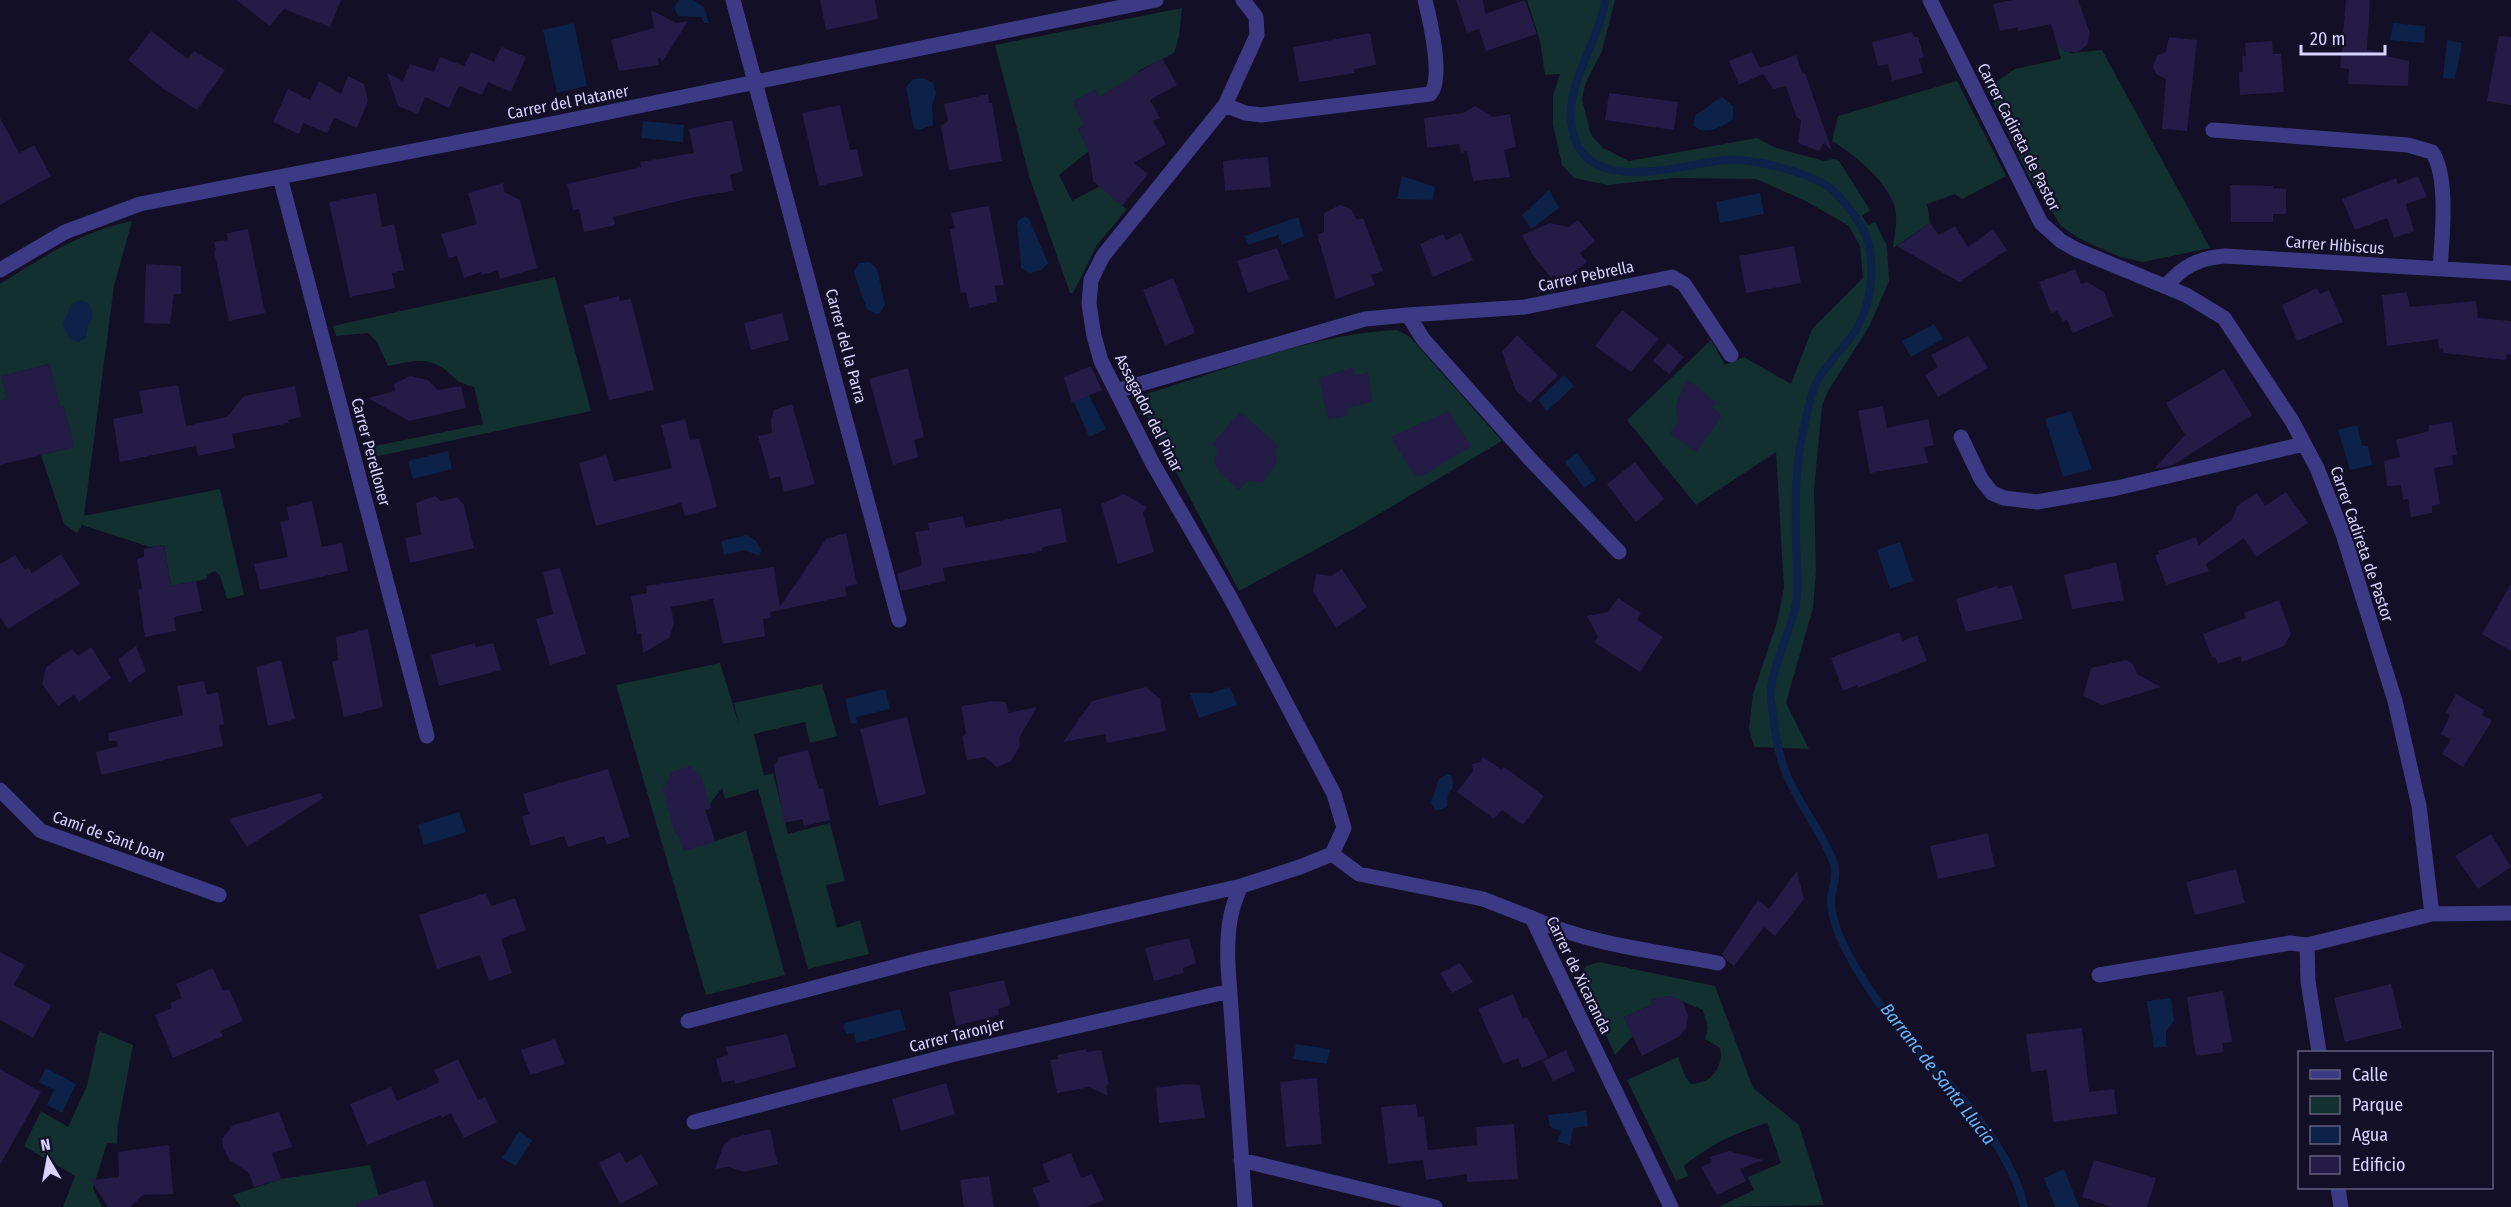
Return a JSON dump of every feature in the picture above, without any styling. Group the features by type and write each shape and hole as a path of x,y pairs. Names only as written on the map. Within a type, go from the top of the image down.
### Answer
{"street":[{"name":"Carrer del la Parra","path":"733,0 899,620"},
{"name":"Carrer del Plataner","path":"0,270 64,231 140,204 1156,0"},
{"name":"Assagador del Pinar","path":"1244,0 1256,17 1257,35 1225,105 1102,256 1095,268 1090,291 1092,325 1101,361 1153,464 1230,597 1334,794 1344,828 1332,854"},
{"path":"1225,105 1245,113 1261,115 1430,94 1436,84 1432,27 1425,0"},
{"name":"Carrer Cadireta de Pastor","path":"1930,0 2042,223 2061,241 2078,250 2201,302 2224,318 2292,421 2343,534 2395,701 2419,806 2432,914"},
{"path":"2212,130 2408,145 2432,152 2440,172 2442,197 2440,268"},
{"name":"Carrer Perelloner","path":"280,177 427,736"},
{"name":"Carrer Hibiscus","path":"2166,286 2186,266 2211,257 2225,256 2511,273"},
{"name":"Carrer Pebrella","path":"1116,391 1365,319 1525,307 1672,277 1684,284 1731,354"},
{"path":"1408,315 1423,339 1530,459 1619,552"},
{"path":"1961,437 1981,479 1992,493 2004,498 2037,502 2116,488 2304,444"},
{"name":"Camí de Sant Joan","path":"0,790 41,831 219,896"},
{"path":"688,1021 900,964 1241,886 1332,854"},
{"name":"Carrer de Xicaranda","path":"1332,854 1359,874 1484,899 1532,918 1671,1207"},
{"path":"1241,886 1231,908 1227,942 1245,1207"},
{"path":"2099,975 2290,943 2307,945 2432,914 2511,913"},
{"path":"1532,918 1556,930 1586,938 1718,963"},
{"path":"2307,945 2308,981 2319,1051"},
{"name":"Carrer Taronjer","path":"694,1122 951,1055 1230,991"},
{"path":"1241,1160 1435,1207"},
{"path":"2338,1189 2341,1207"}],"green space":[{"path":"1527,0 1615,0 1602,51 1586,82 1582,99 1591,135 1603,148 1629,161 1757,138 1776,148 1824,161 1834,159 1839,161 1870,210 1862,216 1868,225 1875,222 1887,246 1889,281 1870,325 1828,391 1822,406 1814,490 1816,571 1813,608 1786,703 1809,749 1754,747 1749,728 1753,694 1777,622 1784,588 1776,452 1696,505 1627,420 1711,340 1725,365 1744,357 1791,384 1812,329 1863,278 1860,246 1849,226 1806,201 1756,179 1675,178 1608,185 1574,178 1562,165 1553,125 1553,96 1560,74 1545,75 1540,41"},
{"path":"1182,8 1179,36 1174,53 1138,71 1140,76 1099,97 1095,90 1073,102 1088,123 1078,129 1089,151 1059,175 1072,201 1121,175 1122,206 1127,209 1097,245 1073,293 1070,293 1030,179 995,45"},
{"path":"2057,45 2071,53 2102,50 2210,248 2143,262 2120,257 2078,238 2061,226 2029,177 1986,88 2015,69 2061,59"},
{"path":"1957,81 2006,176 1962,199 1955,194 1927,204 1930,223 1893,248 1896,214 1893,203 1888,192 1872,172 1832,141 1838,116"},
{"path":"132,221 114,286 84,516 220,489 244,595 227,599 220,576 215,571 208,574 206,579 171,586 164,545 150,547 82,525 77,533 64,524 41,455 74,447 64,407 60,407 49,364 2,376 7,399 0,401 0,284 80,238"},
{"path":"555,277 591,411 369,458 365,448 483,424 474,387 460,382 443,368 429,362 416,361 388,366 377,342 368,333 336,336 333,326"},
{"path":"1397,330 1409,336 1502,441 1357,527 1239,591 1139,402 1143,395 1302,346 1334,338"},
{"path":"720,663 739,725 734,703 822,684 837,736 810,743 805,722 754,734 764,776 773,773 788,834 830,823 845,881 826,885 837,928 860,920 869,954 808,969 758,789 725,799 722,788 705,810 715,841 746,831 785,975 706,995 616,685"},
{"path":"1599,962 1715,986 1753,1088 1799,1125 1824,1205 1719,1207 1754,1190 1748,1177 1781,1163 1767,1123 1733,1135 1704,1151 1684,1166 1688,1176 1676,1181 1627,1080 1678,1057 1686,1078 1691,1084 1705,1081 1718,1068 1720,1048 1705,1039 1708,1028 1703,1010 1669,996 1651,1000 1652,1005 1624,1017 1633,1036 1615,1055 1580,979 1586,966"},
{"path":"99,1031 133,1045 118,1125 117,1144 107,1143 93,1188 102,1207 63,1207 75,1176 24,1146 41,1111 68,1127 87,1086"},
{"path":"370,1165 382,1207 241,1207 233,1195 281,1179"}],"water":[{"path":"679,0 693,0 704,7 709,23 704,23 701,17 678,16 674,7"},
{"path":"574,23 587,86 557,93 543,30"},
{"path":"2393,23 2425,26 2424,43 2390,40"},
{"path":"2447,40 2462,43 2455,79 2443,78"},
{"path":"924,78 933,83 936,93 932,106 933,125 919,130 914,128 906,87 913,79"},
{"path":"1722,97 1733,106 1733,119 1713,130 1697,129 1693,125 1696,114"},
{"path":"643,121 684,125 683,142 641,138"},
{"path":"1402,176 1435,187 1433,200 1397,199"},
{"path":"1549,190 1559,208 1531,229 1522,215"},
{"path":"1760,193 1764,214 1720,223 1716,202"},
{"path":"1025,216 1029,219 1048,263 1042,270 1030,273 1021,268 1017,222"},
{"path":"1298,217 1304,236 1282,245 1278,235 1248,245 1244,236"},
{"path":"870,262 877,269 885,305 880,313 876,314 867,309 854,273 859,263"},
{"path":"81,300 90,304 93,318 88,325 86,338 78,342 69,339 63,323 72,303"},
{"path":"1934,324 1943,339 1911,357 1902,341"},
{"path":"1564,375 1574,386 1547,411 1538,400"},
{"path":"1089,395 1106,429 1089,437 1074,402"},
{"path":"2071,411 2092,469 2063,477 2045,419"},
{"path":"2357,425 2362,446 2368,446 2372,465 2350,470 2338,430"},
{"path":"448,451 452,469 413,479 408,461"},
{"path":"1577,453 1596,479 1584,488 1565,462"},
{"path":"747,535 756,541 761,550 759,556 745,550 724,555 721,541"},
{"path":"1900,542 1913,581 1890,589 1877,550"},
{"path":"1230,687 1237,705 1199,718 1190,693 1212,693"},
{"path":"885,689 890,709 856,717 857,723 851,724 845,699"},
{"path":"1447,774 1452,776 1453,787 1448,794 1447,807 1436,811 1431,803 1439,779"},
{"path":"459,812 466,832 424,845 418,825"},
{"path":"2171,998 2174,1021 2166,1031 2166,1047 2154,1048 2147,1001"},
{"path":"900,1009 906,1030 856,1043 854,1033 847,1034 843,1028 845,1023"},
{"path":"1296,1044 1330,1049 1327,1064 1293,1059"},
{"path":"46,1068 76,1084 62,1113 47,1105 54,1090 39,1082"},
{"path":"1586,1111 1588,1126 1573,1128 1570,1145 1557,1142 1561,1131 1550,1127 1548,1115"},
{"path":"519,1131 532,1140 516,1166 502,1158"},
{"path":"2064,1169 2079,1207 2055,1207 2044,1178"}],"building":[{"path":"236,0 341,0 330,27 284,9 270,26"},
{"path":"820,0 875,0 878,19 826,30"},
{"path":"1456,0 1483,0 1485,14 1525,0 1537,34 1486,51 1479,29 1467,33"},
{"path":"2012,0 2078,0 2090,33 2087,45 2078,52 2066,52 2057,45 2051,24 2018,31 2018,27 2000,31 1993,4"},
{"path":"2346,0 2370,0 2367,50 2382,52 2382,55 2409,61 2408,86 2348,84 2349,69 2340,68"},
{"path":"651,10 676,23 688,21 662,62 660,57 658,59 659,65 619,71 611,40 654,28"},
{"path":"151,31 188,59 194,51 225,70 197,110 162,88 128,60"},
{"path":"1912,32 1914,37 1918,37 1924,57 1919,59 1923,73 1892,81 1888,64 1878,66 1872,42"},
{"path":"1370,33 1376,65 1354,69 1354,73 1299,82 1293,47"},
{"path":"2499,36 2511,37 2511,105 2487,101"},
{"path":"2169,37 2197,40 2187,131 2162,129 2166,79 2156,74 2153,67 2157,56 2166,52"},
{"path":"2272,41 2273,54 2281,54 2284,92 2240,95 2239,72 2243,72 2242,56 2246,56 2245,43"},
{"path":"501,47 526,57 511,92 488,82 482,95 459,86 449,108 425,97 418,114 398,106 387,73 403,81 410,64 434,72 440,57 464,66 471,52 494,62"},
{"path":"1752,52 1760,68 1796,55 1802,72 1805,73 1832,151 1824,143 1819,151 1798,143 1801,121 1796,116 1786,86 1773,89 1762,72 1763,74 1739,85 1729,61"},
{"path":"1162,58 1177,85 1150,100 1160,118 1153,121 1166,144 1134,163 1148,174 1122,206 1093,181 1089,152 1078,129 1084,125 1073,102 1095,89 1099,97"},
{"path":"348,76 364,84 368,101 357,128 334,118 327,133 303,123 299,134 273,122 288,89 310,100 319,81 341,94"},
{"path":"1609,93 1678,102 1674,130 1605,120"},
{"path":"988,94 989,103 992,103 1002,161 949,170 941,126 948,121 944,104"},
{"path":"840,105 850,150 857,149 863,176 819,186 802,113"},
{"path":"1475,106 1493,117 1510,114 1516,147 1504,150 1510,177 1473,181 1467,151 1461,153 1459,144 1427,148 1424,118 1463,113"},
{"path":"0,118 19,153 34,145 51,176 0,205"},
{"path":"732,120 743,171 730,175 733,191 695,197 613,217 615,225 584,232 579,209 573,210 567,184 641,167 640,162 694,153 689,129"},
{"path":"1268,157 1271,187 1225,191 1223,161"},
{"path":"2418,176 2427,197 2406,204 2414,231 2394,238 2387,218 2355,230 2342,199 2396,178 2398,184"},
{"path":"503,183 504,192 520,200 537,268 500,279 498,270 482,275 481,272 464,278 457,256 449,258 441,234 477,224 468,193"},
{"path":"2230,185 2273,186 2273,188 2286,189 2286,214 2273,214 2273,222 2231,222"},
{"path":"376,193 382,227 394,224 404,270 392,273 395,288 350,297 329,202"},
{"path":"1340,205 1351,209 1357,220 1363,218 1383,271 1371,275 1375,285 1336,299 1317,234 1324,232 1324,213"},
{"path":"989,206 1004,285 995,286 997,302 969,308 966,292 961,293 950,229 955,228 951,213"},
{"path":"1578,220 1595,241 1580,253 1587,262 1560,283 1554,275 1551,278 1532,254 1522,235 1550,223 1569,227"},
{"path":"1930,223 1939,235 1955,226 1968,247 1993,229 2007,250 1959,282 1897,246"},
{"path":"248,229 265,313 229,321 214,242 228,240 227,233"},
{"path":"1461,233 1473,260 1433,277 1420,244 1443,234 1446,240"},
{"path":"1794,246 1801,283 1746,293 1739,256"},
{"path":"1277,248 1289,279 1248,293 1237,261"},
{"path":"146,264 181,266 181,294 174,294 170,324 144,323"},
{"path":"2075,269 2081,284 2087,282 2104,292 2113,316 2073,333 2067,320 2063,321 2057,311 2051,313 2039,282"},
{"path":"1173,278 1195,333 1165,345 1143,290"},
{"path":"2317,288 2320,294 2329,290 2343,322 2297,341 2282,305"},
{"path":"2407,292 2410,307 2476,301 2478,318 2511,321 2511,355 2507,354 2506,360 2444,353 2443,348 2439,349 2438,339 2387,346 2382,295"},
{"path":"619,296 620,301 631,299 654,390 609,400 584,305"},
{"path":"1622,310 1659,339 1631,372 1595,346"},
{"path":"782,313 789,340 751,350 744,323"},
{"path":"1517,335 1558,375 1530,403 1516,391 1502,352"},
{"path":"1968,336 1988,368 1938,397 1925,375 1938,367 1931,355"},
{"path":"1668,343 1684,357 1669,374 1653,361"},
{"path":"50,364 60,407 64,406 74,447 0,465 0,401 7,399 1,376"},
{"path":"1091,366 1102,390 1072,403 1064,377"},
{"path":"1353,367 1355,376 1368,372 1372,402 1347,408 1348,415 1328,420 1319,378"},
{"path":"908,368 924,437 914,440 918,457 893,465 869,379"},
{"path":"2224,369 2252,415 2173,465 2154,469 2185,435 2166,403"},
{"path":"410,376 428,380 438,390 461,386 466,408 409,421 368,398 395,391 394,384"},
{"path":"1687,379 1717,403 1712,407 1722,416 1696,452 1669,433 1678,423 1676,405"},
{"path":"178,385 186,426 227,417 244,396 295,386 301,417 288,420 289,423 232,434 235,448 198,456 196,446 120,462 113,419 143,413 139,391"},
{"path":"792,404 815,484 784,492 780,476 770,479 758,436 772,433 771,420 774,410"},
{"path":"1883,406 1887,428 1928,419 1934,445 1924,447 1928,463 1870,473 1858,411"},
{"path":"1448,411 1471,446 1420,477 1419,474 1415,477 1391,437"},
{"path":"1240,412 1279,446 1275,451 1277,462 1262,483 1247,481 1239,490 1217,470 1214,461 1218,450 1212,444"},
{"path":"685,419 690,440 699,439 717,507 685,516 681,503 596,526 579,463 606,455 614,481 672,468 661,425"},
{"path":"2452,422 2457,455 2452,456 2453,465 2434,468 2440,504 2432,506 2432,513 2411,517 2408,499 2403,500 2401,485 2387,486 2384,461 2400,457 2396,440 2429,431 2429,425"},
{"path":"1635,462 1664,499 1636,522 1607,484"},
{"path":"2286,492 2308,523 2256,557 2244,538 2206,564 2209,571 2166,585 2155,555 2159,554 2158,551 2196,537 2199,545 2232,520 2237,506 2257,493 2265,506"},
{"path":"1124,494 1147,507 1143,513 1154,552 1118,564 1101,504"},
{"path":"435,496 441,501 457,497 464,505 474,548 410,563 405,538 421,535 416,503"},
{"path":"312,501 322,547 342,543 348,571 260,590 254,564 288,557 280,522 289,520 287,507"},
{"path":"1061,508 1067,542 1043,547 1042,551 943,568 945,581 901,591 897,574 922,565 915,532 929,530 928,523 963,516 965,528"},
{"path":"846,533 857,584 845,587 847,596 770,612 771,618 763,619 765,636 723,644 713,599 671,607 674,624 669,638 643,653 641,633 637,634 631,596 647,593 646,586 774,567 780,607 826,539"},
{"path":"164,545 171,586 196,581 202,611 174,617 176,631 145,637 138,590 142,589 137,559 144,557 144,549"},
{"path":"61,554 80,584 8,629 0,617 0,564 15,555 25,570 28,567 32,573"},
{"path":"2116,562 2124,600 2072,609 2064,575"},
{"path":"560,568 586,654 550,665 536,619 553,614 543,572"},
{"path":"1342,569 1367,607 1336,628 1313,591 1316,574 1331,576"},
{"path":"2511,584 2511,651 2482,634"},
{"path":"2012,585 2023,619 1966,632 1956,599 1997,586 1998,589"},
{"path":"1618,598 1641,613 1637,620 1663,637 1640,672 1594,642 1598,637 1587,616 1608,612"},
{"path":"2279,600 2291,634 2284,646 2242,662 2240,656 2218,664 2215,657 2212,658 2203,634 2246,618 2244,613"},
{"path":"368,629 383,707 344,717 332,662 338,660 336,637"},
{"path":"1899,632 1903,641 1917,635 1927,661 1858,688 1857,685 1843,691 1831,658"},
{"path":"475,643 476,647 493,643 501,670 439,686 431,655"},
{"path":"136,646 146,671 129,683 118,659"},
{"path":"91,647 111,678 79,702 74,695 58,706 42,684 46,667 72,649 78,656"},
{"path":"281,660 295,719 268,726 256,667"},
{"path":"2126,660 2133,664 2137,674 2161,687 2102,705 2083,696 2091,668"},
{"path":"204,681 207,695 218,692 224,724 219,725 223,746 101,775 96,752 118,746 117,741 109,741 108,733 183,715 177,686"},
{"path":"1146,687 1160,699 1166,731 1107,743 1105,734 1063,742 1092,701"},
{"path":"2456,694 2484,710 2482,715 2492,721 2463,767 2442,754 2451,739 2441,734 2450,715 2446,712"},
{"path":"994,701 1005,702 1009,713 1037,707 1019,738 1020,746 1011,761 997,767 985,757 967,760 962,737 966,734 961,706"},
{"path":"907,717 926,794 879,806 860,729"},
{"path":"808,750 819,789 823,788 830,820 804,826 802,819 784,823 774,766 779,757"},
{"path":"1483,757 1501,769 1504,767 1544,796 1523,825 1502,810 1494,819 1457,792 1473,771 1472,764 1479,763"},
{"path":"690,766 701,776 711,808 705,810 715,842 683,851 678,835 675,834 663,790 672,772"},
{"path":"608,769 630,837 607,845 604,836 568,847 564,836 531,846 522,816 529,814 523,794"},
{"path":"321,793 323,798 247,847 229,819"},
{"path":"1988,833 1995,867 1938,879 1930,846"},
{"path":"2491,834 2511,867 2478,889 2455,856"},
{"path":"2236,869 2245,903 2195,915 2186,882"},
{"path":"1797,871 1804,899 1775,936 1764,927 1734,966 1727,961 1722,954 1758,900 1769,909"},
{"path":"486,893 491,906 515,898 526,930 501,939 512,973 489,981 480,955 437,969 419,915"},
{"path":"1189,938 1196,963 1183,968 1184,973 1154,981 1145,948"},
{"path":"0,952 25,965 14,985 51,1005 33,1038 0,1020"},
{"path":"1460,963 1473,982 1452,993 1440,973"},
{"path":"213,968 223,991 229,989 243,1021 220,1031 223,1036 173,1058 155,1015 172,1008 170,1003 182,998 176,984"},
{"path":"1004,980 1011,1005 998,1009 999,1015 956,1026 949,992"},
{"path":"2391,984 2402,1028 2345,1042 2334,998"},
{"path":"2223,991 2232,1042 2222,1043 2224,1052 2196,1056 2187,997"},
{"path":"1513,994 1523,1019 1527,1017 1548,1057 1522,1068 1518,1058 1503,1064 1478,1009"},
{"path":"1669,996 1680,999 1684,1004 1688,1016 1686,1028 1680,1036 1642,1056 1624,1017 1652,1005 1650,999"},
{"path":"2082,1028 2089,1092 2114,1089 2117,1114 2053,1122 2047,1070 2031,1072 2026,1034"},
{"path":"787,1034 796,1067 735,1084 734,1080 722,1083 716,1059 728,1055 726,1047"},
{"path":"555,1039 565,1064 530,1075 521,1050"},
{"path":"1086,1049 1087,1052 1101,1050 1109,1084 1106,1085 1108,1096 1089,1087 1057,1093 1050,1060 1058,1059 1057,1055"},
{"path":"1566,1050 1575,1071 1553,1081 1543,1061"},
{"path":"458,1059 478,1100 485,1097 497,1122 464,1138 451,1113 367,1145 350,1104 391,1087 397,1101 440,1082 434,1070"},
{"path":"0,1069 41,1092 0,1165"},
{"path":"1317,1078 1322,1144 1286,1147 1280,1082"},
{"path":"946,1083 955,1114 901,1131 892,1099"},
{"path":"1186,1084 1200,1085 1205,1118 1159,1123 1156,1088"},
{"path":"1416,1104 1418,1117 1424,1116 1428,1150 1477,1145 1476,1127 1514,1124 1518,1179 1467,1182 1467,1174 1426,1180 1423,1160 1388,1164 1381,1107"},
{"path":"279,1112 292,1147 272,1153 281,1179 254,1187 249,1173 230,1160 223,1148 222,1139 233,1125"},
{"path":"770,1129 778,1164 744,1172 729,1167 715,1169 724,1144 732,1138"},
{"path":"169,1145 173,1194 143,1195 130,1207 108,1207 91,1180 119,1177 118,1152"},
{"path":"1729,1151 1763,1160 1740,1169 1746,1181 1717,1195 1701,1167 1712,1162 1710,1157"},
{"path":"620,1152 626,1163 641,1154 658,1184 620,1204 599,1163"},
{"path":"1071,1153 1081,1178 1092,1174 1104,1200 1086,1207 1040,1207 1032,1188 1049,1182 1042,1164"},
{"path":"2094,1160 2156,1178 2147,1207 2112,1207 2082,1197"},
{"path":"989,1176 994,1207 964,1207 960,1180"},
{"path":"425,1180 434,1207 356,1207 356,1203"}],"waterway":[{"name":"Barranc de Santa Llucia","path":"1605,0 1572,103 1571,119 1577,145 1591,161 1610,170 1633,172 1658,171 1738,160 1796,172 1831,189 1852,212 1867,239 1871,261 1871,285 1865,309 1856,330 1827,366 1813,389 1802,438 1797,467 1795,609 1776,666 1771,689 1776,734 1781,760 1789,780 1823,839 1834,864 1831,902 1833,916 1853,964 1895,1025 1960,1095 1987,1131 2010,1169 2019,1188 2024,1207"}]}
